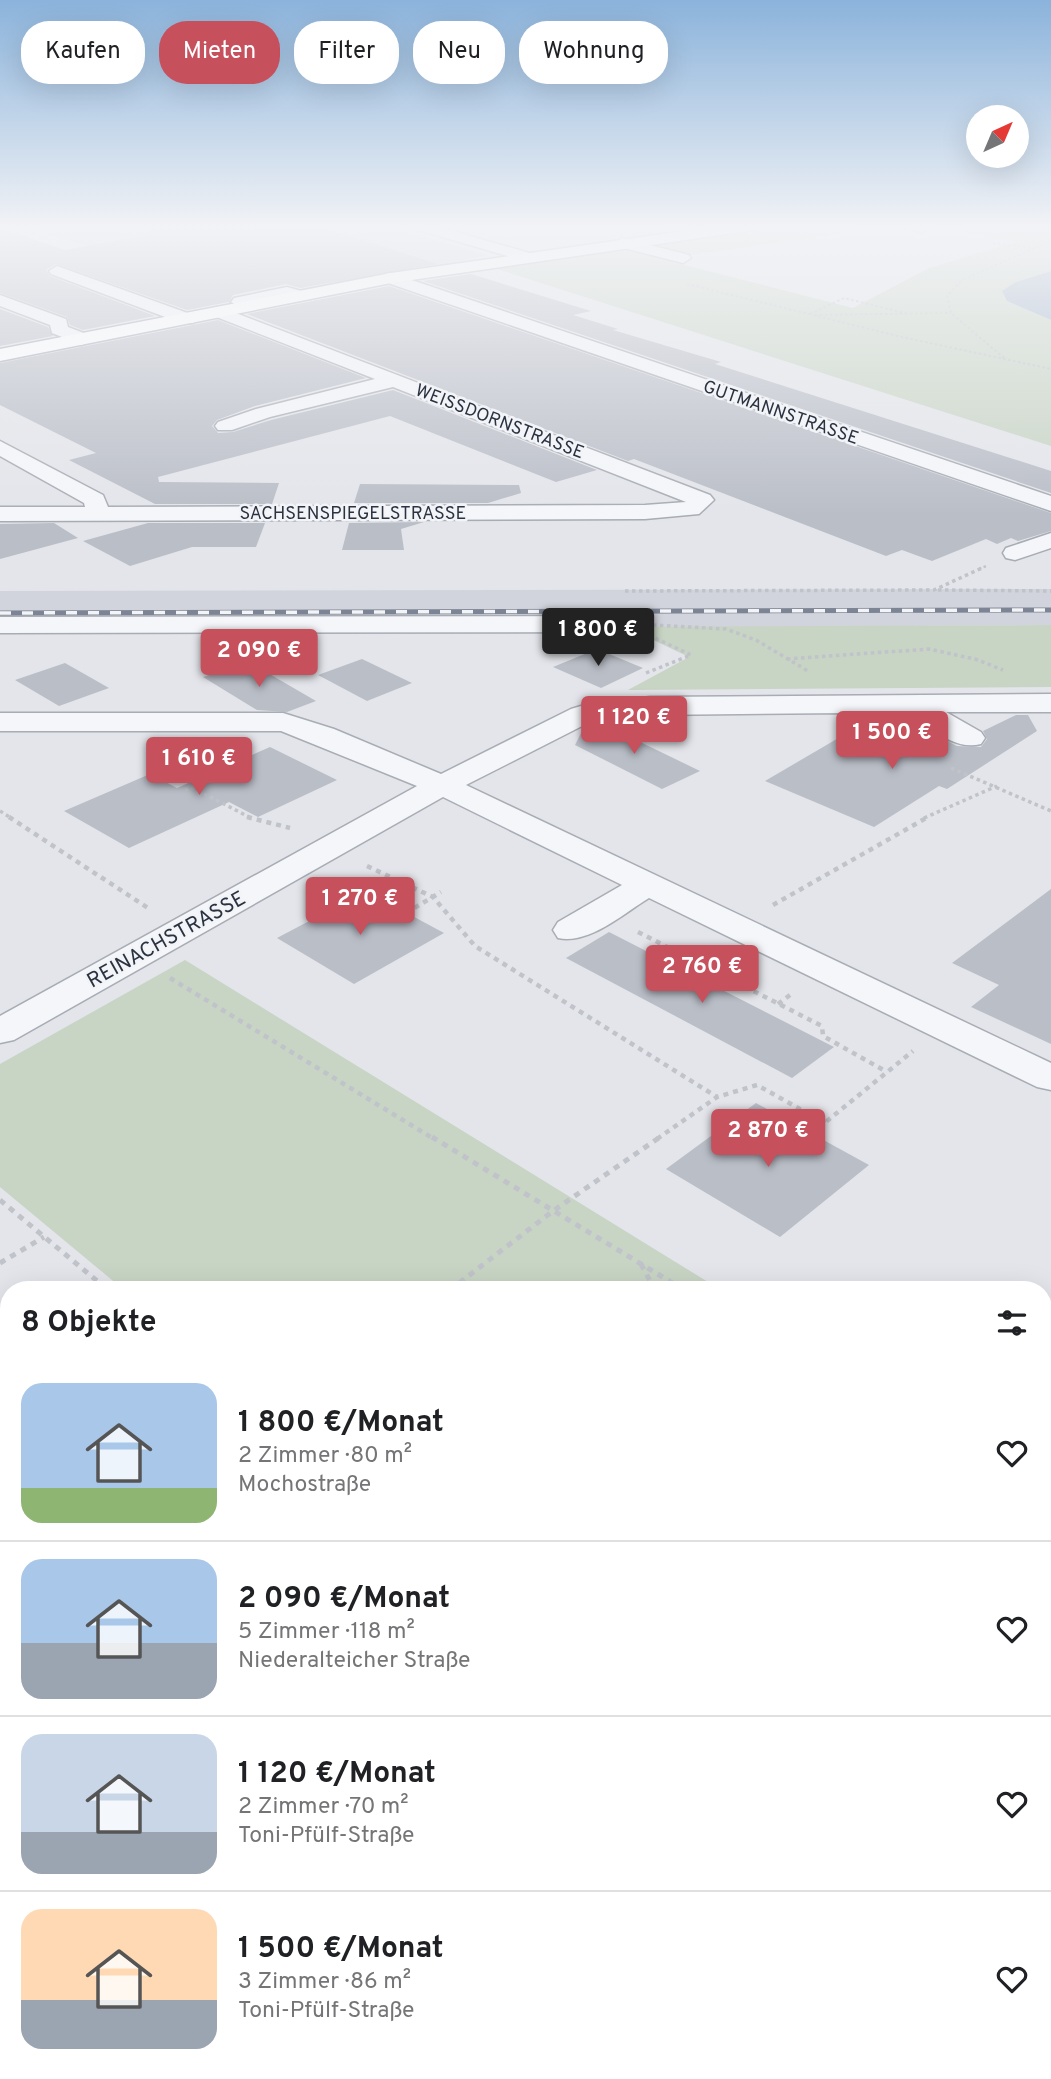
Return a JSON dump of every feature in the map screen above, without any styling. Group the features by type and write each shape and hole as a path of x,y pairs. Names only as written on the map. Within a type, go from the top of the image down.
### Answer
{"main road":[{"path":"0,355 172,322"}],"street":[{"path":"57,322 60,323 58,329 82,340"},
{"name":"WEISSDORNSTRASSE","path":"246,322 702,500"},
{"name":"GUTMANNSTRASSE","path":"520,322 1051,504"},
{"path":"225,426 263,413 396,380"},
{"path":"0,447 95,500 98,513"},
{"name":"SACHSENSPIEGELSTRASSE","path":"0,514 645,512 691,509 702,500"},
{"path":"1016,552 1051,540"},
{"path":"0,625 624,624"},
{"name":"REINACHSTRASSE","path":"0,1032 442,785 581,715 650,706 1051,703"},
{"path":"851,704 914,736"},
{"path":"909,704 970,738"},
{"path":"0,722 283,722 318,732 398,769 442,785 1051,1078"},
{"path":"585,921 648,884"}],"path":[{"path":"840,322 1051,369"},
{"path":"962,322 1005,359"},
{"path":"934,590 1016,552"},
{"path":"615,591 1051,591"},
{"path":"624,624 726,629 756,640 817,674"},
{"path":"624,624 691,655 642,674"},
{"path":"787,659 929,649 975,659 1009,673"},
{"path":"945,765 1051,811"},
{"path":"737,927 920,820 997,786"},
{"path":"185,789 191,787 252,819 293,829 433,897 475,946 717,1097"},
{"path":"0,811 181,930"},
{"path":"406,913 441,892"},
{"path":"585,921 821,1026 823,1036 887,1072"},
{"path":"133,956 669,1281"},
{"path":"811,1134 944,1026"},
{"path":"462,1281 553,1211 717,1097 757,1085 825,1123"},
{"path":"0,1200 97,1281"},
{"path":"0,1263 44,1237"},
{"path":"640,1263 650,1281"}],"shaded area":[{"path":"1051,589 1051,625 0,632 0,591"}],"green space":[{"path":"663,322 1051,322 1051,446"},
{"path":"1051,625 1051,687 628,690 689,657 626,627"},
{"path":"185,960 706,1281 113,1281 0,1187 0,1064"}],"building":[{"path":"0,322 35,322 48,327 53,336 0,346"},
{"path":"69,322 124,322 83,330"},
{"path":"208,322 223,322 366,378 255,406 217,420 212,426 218,433 233,432 393,390 597,470 556,482 390,416 158,477 159,482 279,483 272,504 155,504 69,460 96,453 0,405 0,363"},
{"path":"268,322 494,322 1051,513 1051,531 1018,541 1011,538 997,544 986,539 932,561 902,550 886,556 634,459 628,461"},
{"path":"545,322 596,322 618,329 613,330 721,362 715,364 1051,471 1051,493"},
{"path":"360,484 519,485 521,493 488,503 354,503"},
{"path":"424,522 401,529 404,550 342,550 349,523"},
{"path":"54,523 78,538 0,559 0,524"},
{"path":"148,523 265,523 256,547 192,547 130,566 83,541"},
{"path":"597,649 643,668 601,688 553,667"},
{"path":"362,659 412,683 367,701 318,675"},
{"path":"249,662 316,701 287,712 257,710 203,677"},
{"path":"65,663 109,688 59,706 15,680"},
{"path":"1016,715 1028,715 1037,731 947,789 939,786 874,827 765,781 847,733 887,749 899,743 913,748 926,745 931,737 929,731 957,746 981,747 987,739 983,731"},
{"path":"603,724 700,771 662,789 575,745 583,729"},
{"path":"270,747 337,780 258,817 229,802 129,848 64,811 150,774 177,788"},
{"path":"1051,889 1051,1044 971,1007 999,985 952,963"},
{"path":"366,891 444,933 354,984 277,938"},
{"path":"609,932 834,1047 792,1078 566,958"},
{"path":"756,1103 869,1165 780,1237 666,1169"}],"railway":[{"path":"0,613 1051,610"}]}
